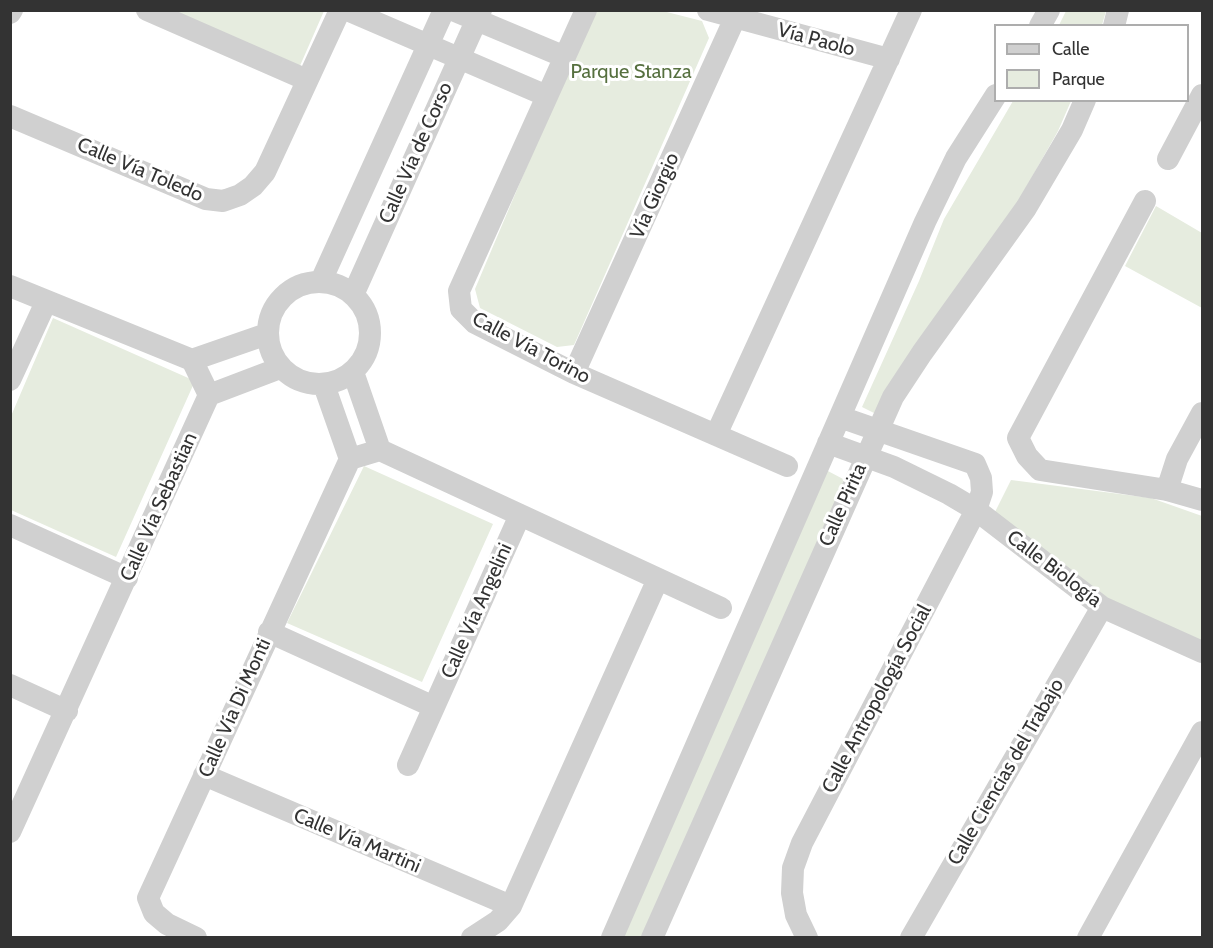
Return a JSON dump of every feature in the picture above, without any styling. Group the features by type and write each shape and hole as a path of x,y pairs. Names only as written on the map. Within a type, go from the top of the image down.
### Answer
{"street":[{"path":"147,10 307,80"},
{"name":"Calle Vía Toledo","path":"10,116 206,199 223,201 240,195 253,186 265,172 340,10"},
{"path":"347,10 547,96"},
{"name":"Calle Vía de Corso","path":"321,281 444,10"},
{"path":"453,10 478,15 565,57"},
{"name":"Calle Vía Torino","path":"586,10 459,291 461,309 475,323 574,373 787,466"},
{"name":"Vía Paolo","path":"708,10 889,59"},
{"path":"716,435 911,10"},
{"path":"1041,24 1049,10"},
{"name":"Calle Vía de Corso","path":"353,295 478,15"},
{"name":"Vía Giorgio","path":"574,373 735,18"},
{"path":"1168,159 1203,95"},
{"name":"Calle Pirita","path":"612,938 828,443 956,158 994,99"},
{"name":"Calle Pirita","path":"652,938 865,455 893,397 922,352 1026,208 1072,130 1084,102"},
{"path":"1145,201 1018,438 1027,456 1040,470 1167,490 1203,500"},
{"path":"321,281 337,285 353,295 366,313 370,329 369,345 363,360 353,372 324,385 308,384 293,378 280,368 272,356 267,334 275,306 288,292 306,284 321,281"},
{"path":"10,286 192,360 267,334"},
{"path":"10,380 46,302"},
{"path":"192,360 209,395 280,368"},
{"path":"353,372 380,450"},
{"path":"324,385 350,459 380,450 721,608"},
{"name":"Calle Vía Sebastian","path":"10,832 209,395"},
{"path":"1167,490 1177,459 1203,413"},
{"path":"840,417 975,464 981,478 982,492 976,510"},
{"name":"Calle Biología","path":"828,443 865,455 922,480 976,510 1102,607 1203,652"},
{"name":"Calle Vía Di Monti","path":"196,938 167,924 154,913 148,898 350,459"},
{"name":"Calle Antropología Social","path":"807,938 796,915 792,893 793,868 802,843 976,510"},
{"name":"Calle Vía Angelini","path":"408,765 520,515"},
{"path":"10,525 127,578"},
{"path":"472,938 498,921 511,906 657,579"},
{"name":"Calle Ciencias del Trabajo","path":"911,938 1102,607"},
{"path":"269,633 434,707"},
{"path":"10,686 67,711"},
{"path":"1088,938 1203,732"},
{"name":"Calle Vía Martini","path":"204,775 511,906"}],"green space":[{"name":"Parque Stanza","path":"659,10 702,21 709,38 574,345 557,347 480,308 475,289 590,17 597,11"},
{"path":"1066,10 1106,11 1102,24 1059,24"},
{"path":"166,11 324,11 299,68"},
{"path":"1012,102 1071,102 1058,131 1011,214 874,413 862,407 919,281 944,219"},
{"path":"1156,206 1202,233 1202,308 1125,266"},
{"path":"53,318 195,381 116,557 11,510 11,416"},
{"path":"364,466 493,524 422,682 287,623"},
{"path":"826,470 845,480 644,937 619,938"},
{"path":"1011,480 1151,498 1202,516 1202,644 1105,601 993,516"}]}
